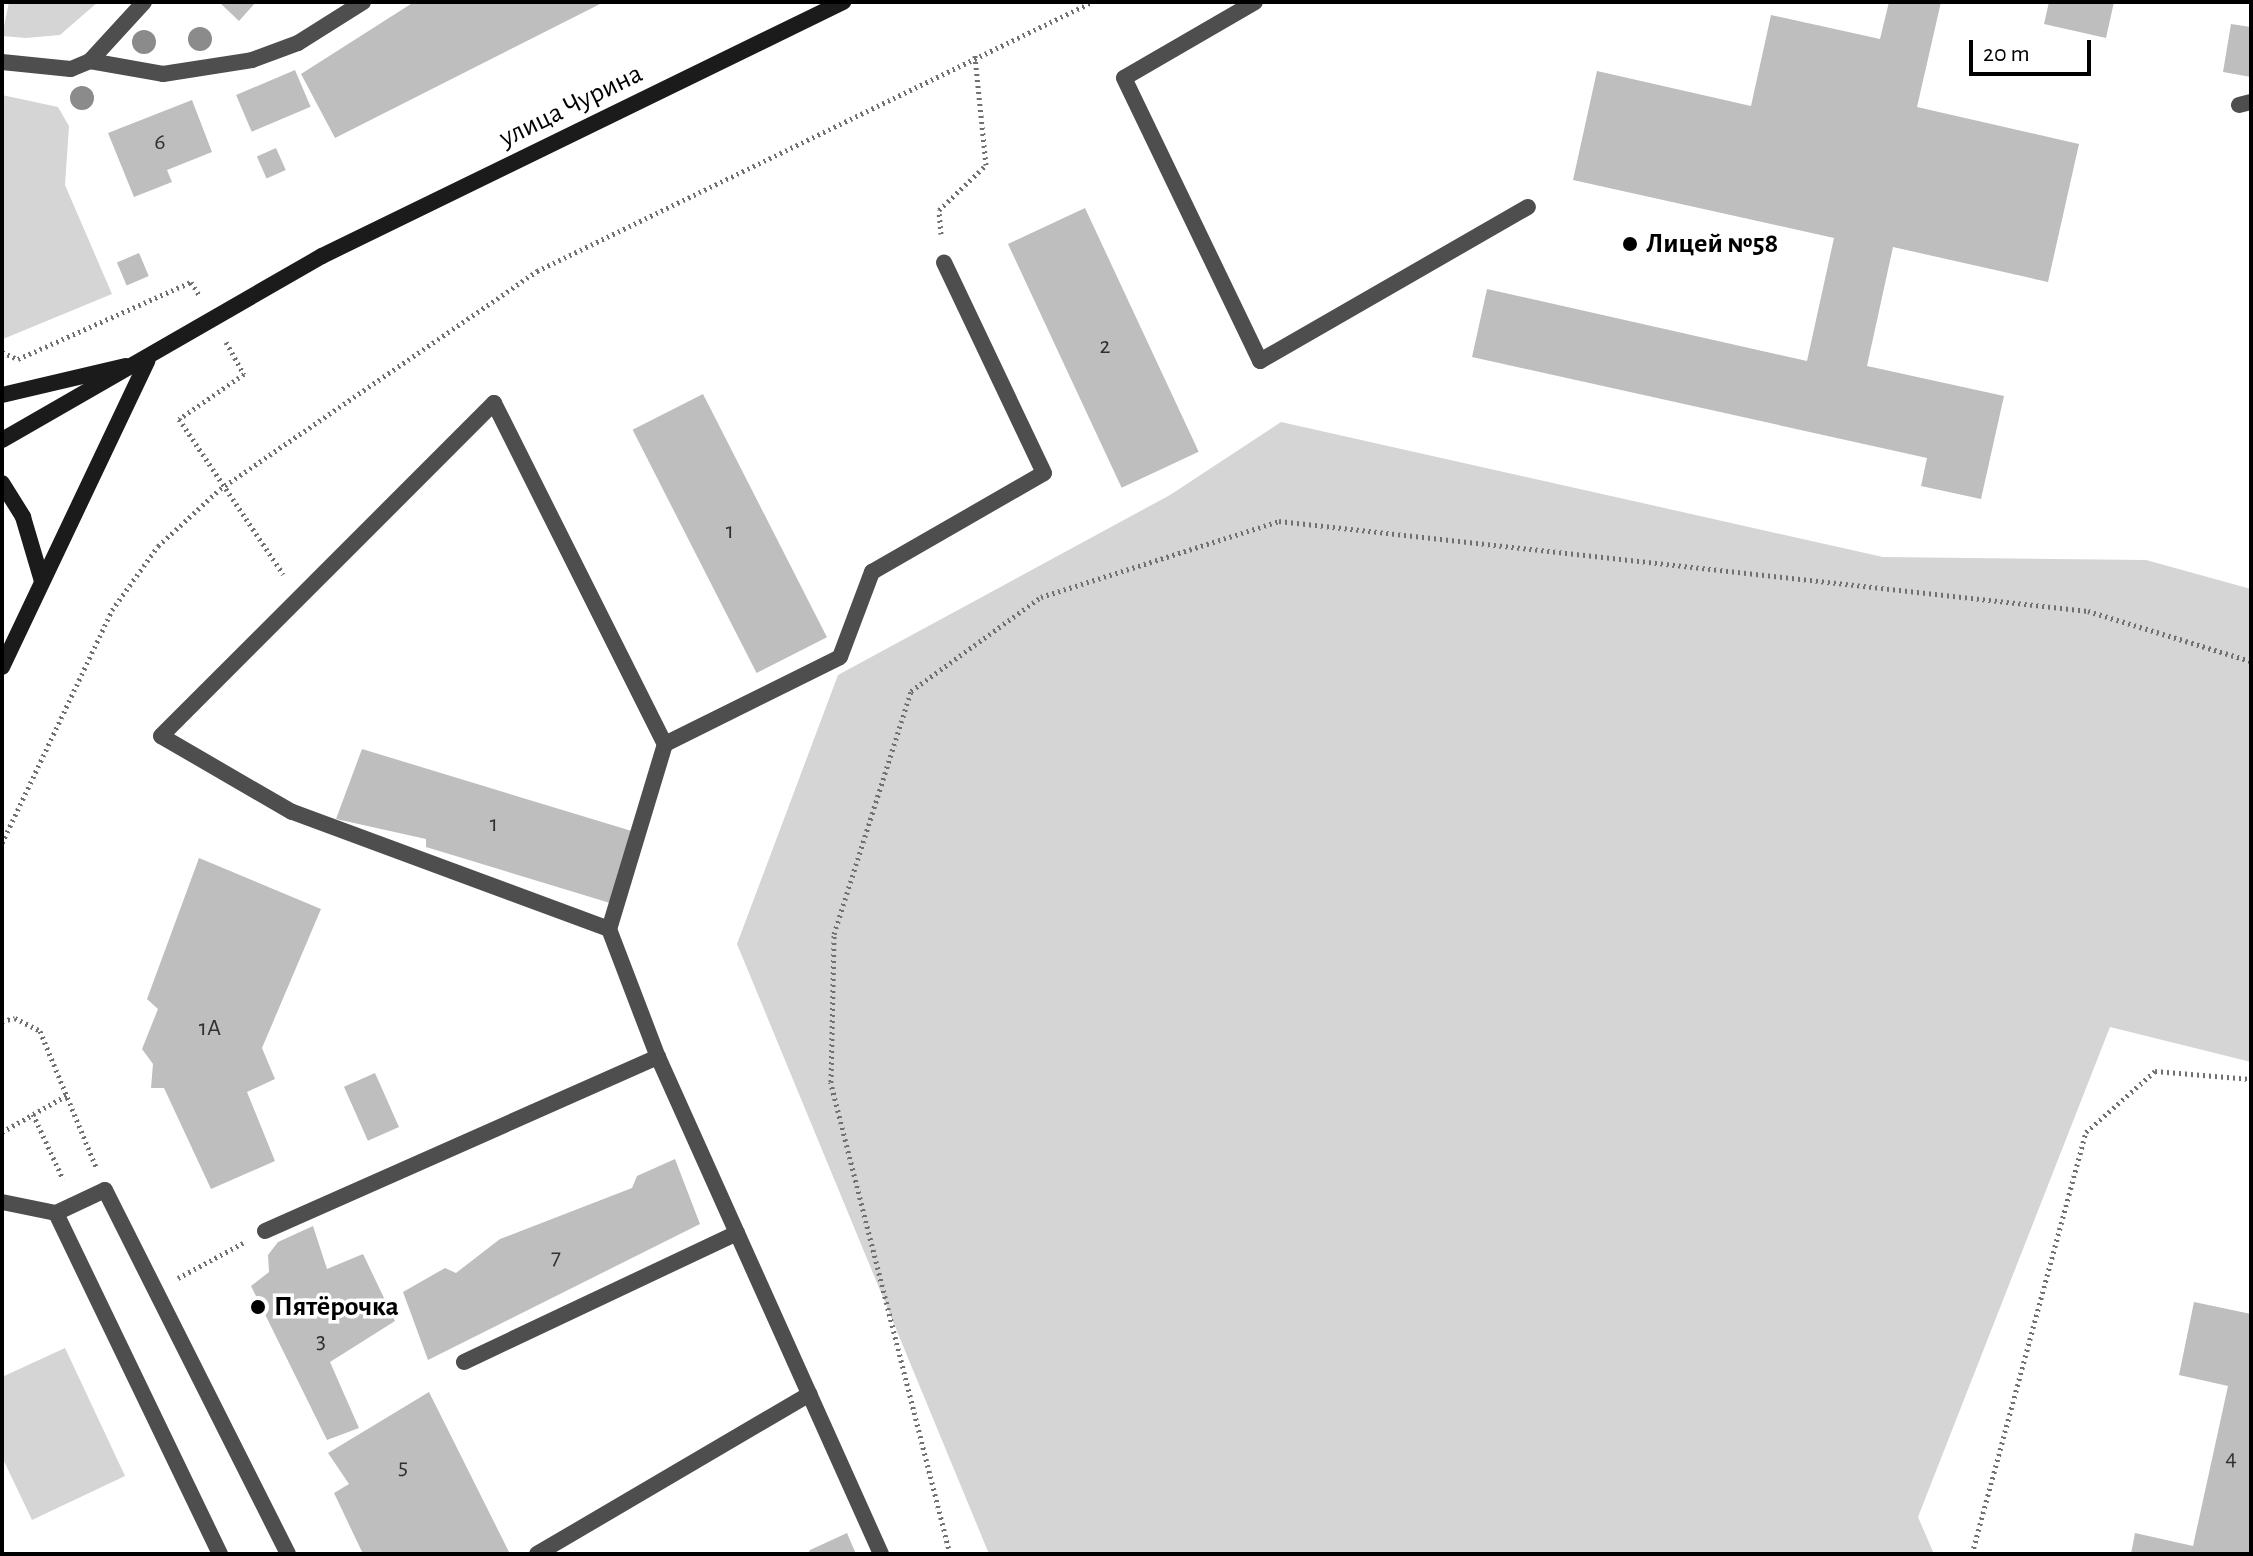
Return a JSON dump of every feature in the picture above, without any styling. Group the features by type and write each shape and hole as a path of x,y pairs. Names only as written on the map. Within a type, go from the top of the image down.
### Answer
{"street":[{"path":"90,61 144,2"},
{"path":"2,62 44,70 90,61 163,74 252,60 298,43 363,2"},
{"name":"улица Чурина","path":"2,440 147,361 322,256 843,2"},
{"path":"1255,2 1124,78 1260,361 1528,207"},
{"path":"665,744 840,657 872,572 1044,473 944,262"},
{"path":"2,395 147,361"},
{"path":"2,667 147,361"},
{"path":"609,929 292,812 161,736 494,403 665,744 609,929 658,1057 881,1554"},
{"path":"2,483 23,517 42,581"},
{"path":"265,1231 658,1057"},
{"path":"2,1202 56,1213 105,1190 288,1554"},
{"path":"56,1213 220,1554"},
{"path":"464,1362 737,1233"},
{"path":"537,1554 810,1394"}],"path":[{"path":"2,843 112,610 158,546 220,489 537,271 975,56 1092,2"},
{"path":"944,262 939,210 986,165 975,56"},
{"path":"179,419 220,489 300,597"},
{"path":"950,1554 831,1082 834,934 911,691 1041,597 1279,521 2088,611 2251,661"},
{"path":"2,1021 15,1018 40,1031 105,1190"},
{"path":"1972,1554 2086,1132 2155,1071 2251,1079"},
{"path":"2,1132 67,1095"},
{"path":"33,1114 75,1204"},
{"path":"156,1290 265,1231"}],"shaded area":[{"path":"9,2 98,2 60,35 26,38 2,36"},
{"path":"2,95 58,107 69,126 65,185 112,294 3,339"},
{"path":"1281,422 1883,557 2146,560 2251,589 2251,1062 2110,1027 1918,1517 1934,1554 989,1554 737,944 838,675 1170,495"},
{"path":"65,1348 125,1476 32,1520 2,1457 2,1377"}],"building":[{"path":"219,2 256,2 239,21"},
{"path":"414,2 604,2 335,138 301,74"},
{"path":"1889,2 1941,2 1917,107 2079,144 2048,282 1893,247 1867,366 2004,396 1981,499 1921,486 1927,458 1472,357 1487,289 1807,361 1834,238 1573,180 1597,71 1751,106 1771,15 1880,39"},
{"path":"2049,2 2114,2 2106,38 2044,24"},
{"path":"2231,24 2251,27 2251,77 2223,72"},
{"path":"295,70 311,107 252,132 236,95"},
{"path":"192,100 212,152 167,170 172,182 134,197 108,133"},
{"path":"276,148 286,170 267,178 257,157"},
{"path":"1085,208 1199,452 1122,488 1008,244"},
{"path":"139,253 149,276 127,285 117,262"},
{"path":"703,394 827,637 757,673 633,430"},
{"path":"362,749 635,832 610,903 426,847 426,839 336,819"},
{"path":"199,858 321,909 262,1048 275,1079 247,1092 275,1161 211,1189 164,1088 151,1088 153,1064 142,1049 158,1009 147,999"},
{"path":"375,1073 399,1127 368,1141 344,1087"},
{"path":"675,1159 700,1224 428,1360 403,1292 445,1268 456,1273 500,1239 632,1188 637,1176"},
{"path":"313,1226 327,1269 363,1254 395,1321 330,1362 359,1428 327,1440 251,1286 269,1272 268,1255 278,1242"},
{"path":"2194,1302 2251,1314 2251,1554 2131,1554 2135,1533 2193,1546 2228,1386 2179,1375"},
{"path":"429,1392 509,1552 505,1554 363,1554 334,1493 349,1484 328,1453"},
{"path":"847,1533 856,1554 808,1554 810,1550"}],"place":[{"name":"Лицей №58","path":"1630,244"},
{"name":"Пятёрочка","path":"258,1307"}]}
